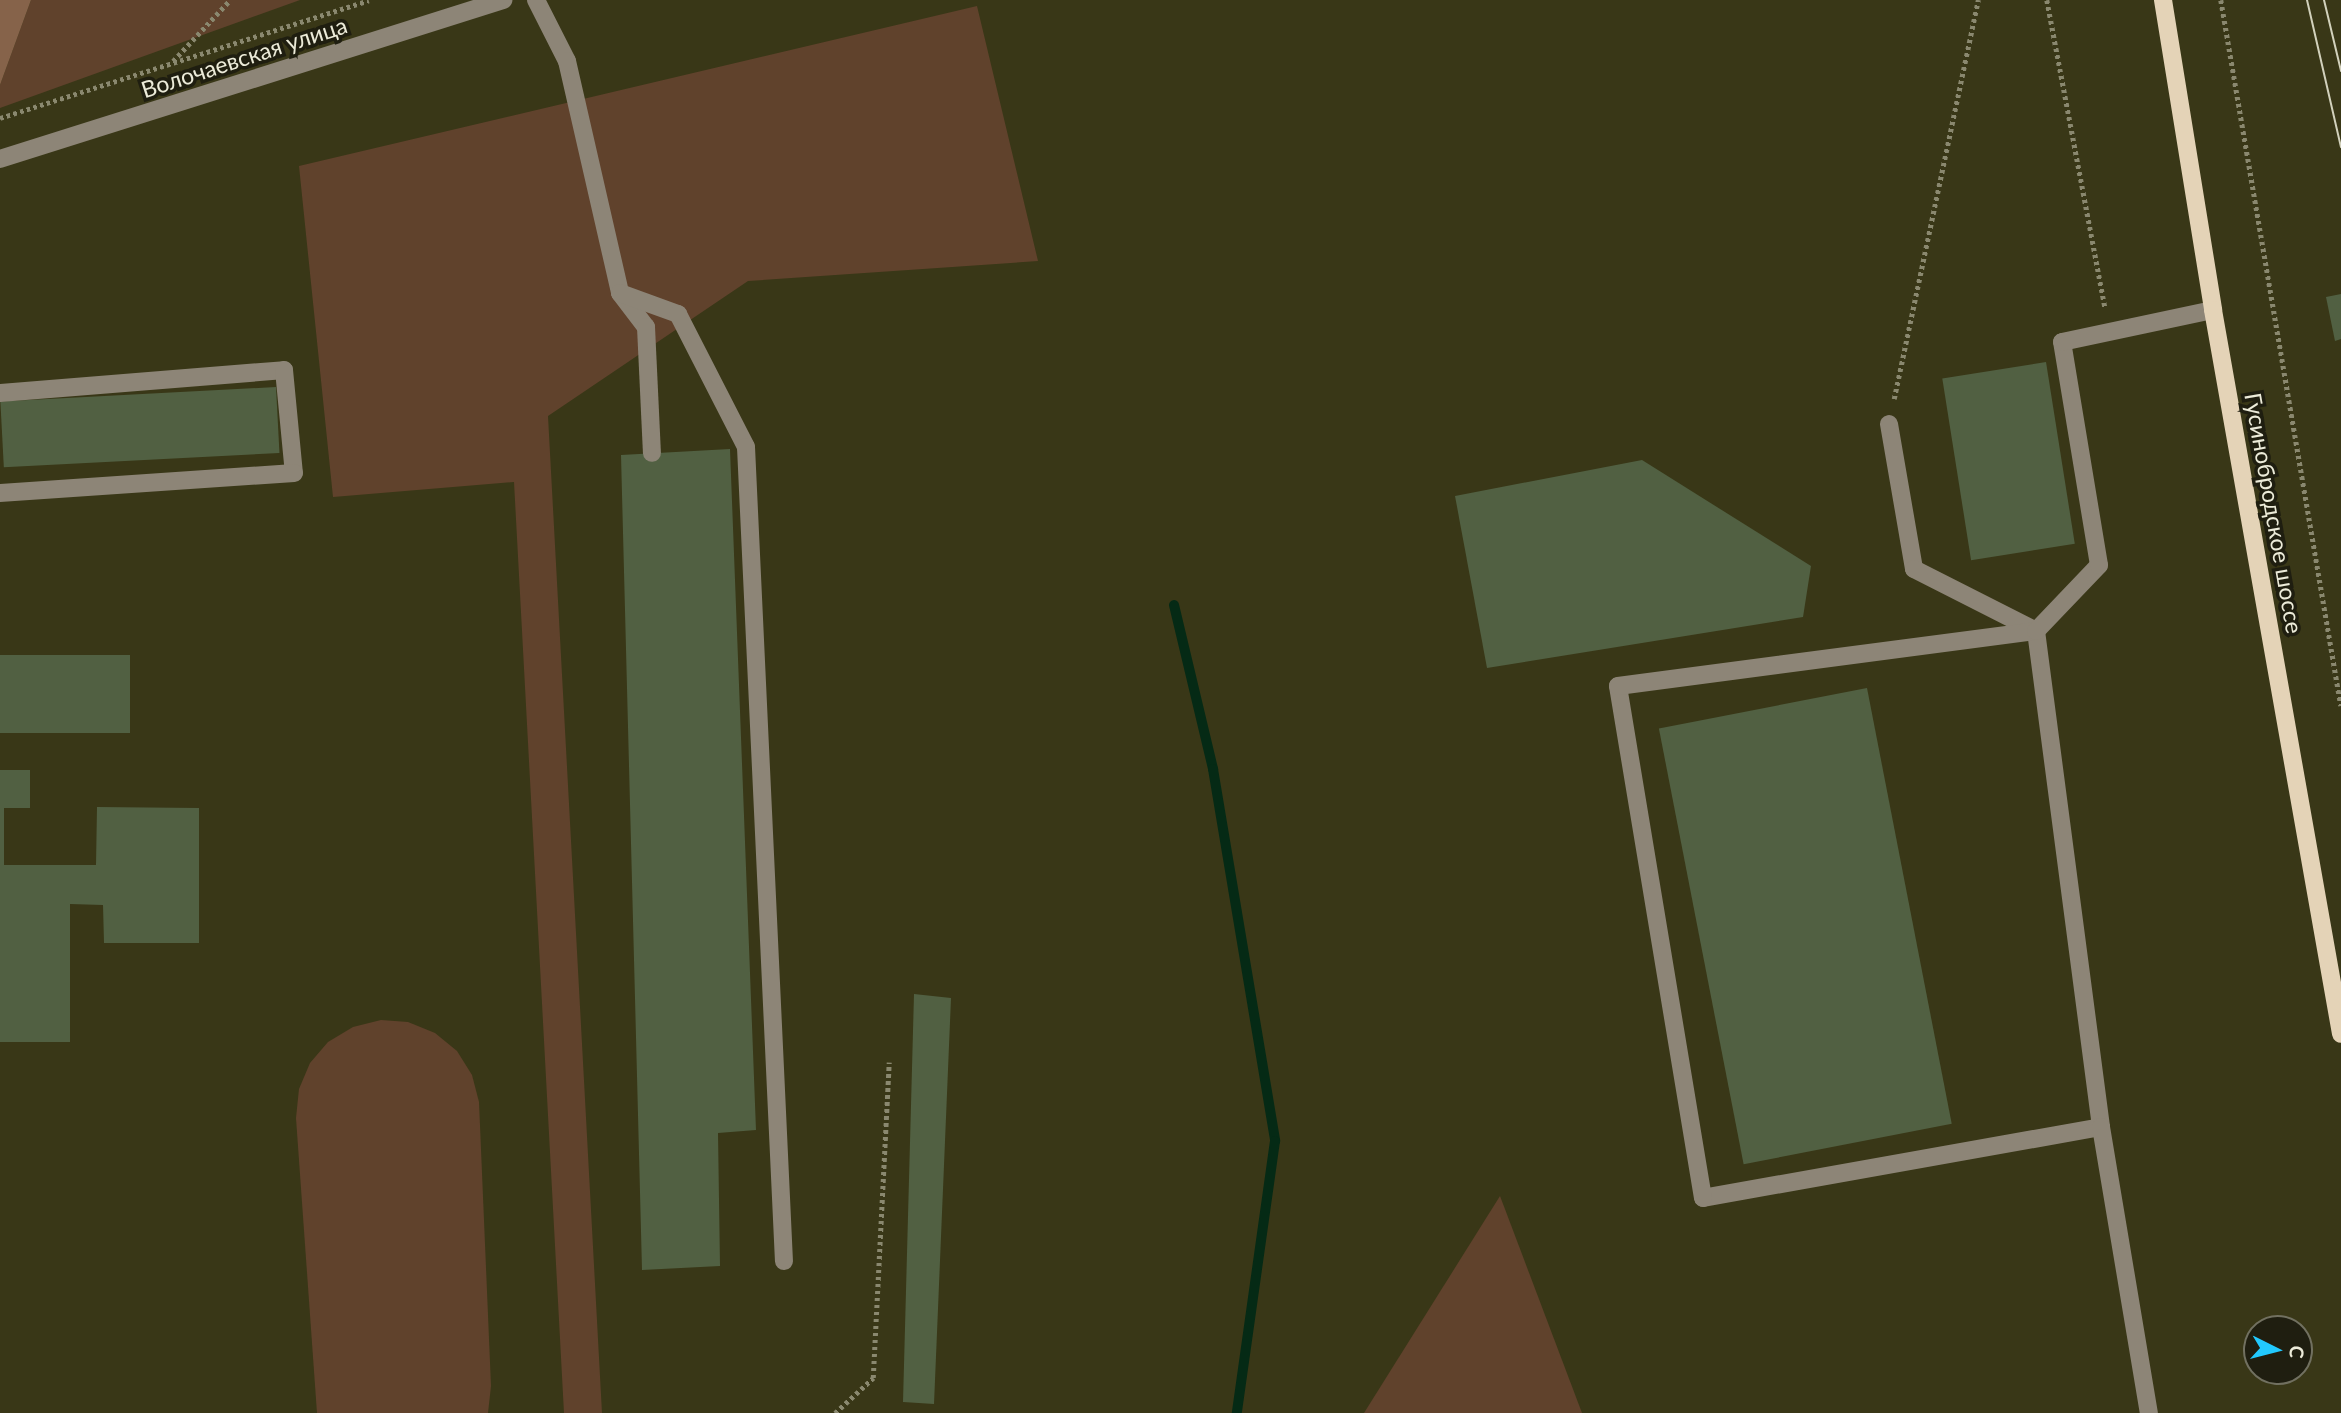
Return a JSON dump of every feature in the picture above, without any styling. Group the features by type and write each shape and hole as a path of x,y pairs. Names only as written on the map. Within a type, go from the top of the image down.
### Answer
{"main road":[{"name":"Гусинобродское шоссе","path":"2163,0 2213,310 2341,1034"}],"street":[{"name":"Волочаевская улица","path":"0,159 503,0"},
{"path":"536,0 567,61 620,293 646,327 652,453"},
{"path":"620,293 678,314 746,447 784,1261"},
{"path":"2101,1127 1703,1198 1618,686 2036,631 2099,565 2062,342 2213,310"},
{"path":"0,393 284,370 294,473 0,493"},
{"path":"1889,424 1914,569 2036,631"},
{"path":"2036,631 2101,1127 2149,1413"}],"path":[{"path":"171,63 230,0"},
{"path":"0,118 369,0"},
{"path":"1889,424 1978,0"},
{"path":"2047,0 2109,332"},
{"path":"2221,0 2341,706"},
{"path":"835,1413 873,1378 889,1062"}],"shaded area":[{"path":"0,0 31,0 0,85"},
{"path":"31,0 300,0 0,108 0,85"},
{"path":"977,6 1038,261 748,281 548,416 602,1413 564,1413 514,482 333,497 299,166"},
{"path":"381,1020 408,1022 435,1033 457,1051 472,1075 479,1102 491,1386 488,1413 317,1413 296,1118 299,1089 310,1063 328,1042 353,1027"},
{"path":"1500,1196 1582,1413 1364,1413"}],"building":[{"path":"2341,294 2341,339 2335,341 2326,297"},
{"path":"2046,362 2075,544 1971,560 1942,378"},
{"path":"276,387 279,453 4,467 0,401"},
{"path":"730,449 756,1130 718,1133 720,1266 642,1270 621,455"},
{"path":"1642,460 1811,566 1803,617 1487,668 1455,496"},
{"path":"0,655 130,655 130,733 0,733"},
{"path":"1867,688 1952,1124 1744,1164 1659,728"},
{"path":"0,770 30,770 30,808 4,808 4,865 96,865 97,807 199,808 199,943 104,943 103,905 70,904 70,1042 0,1042"},
{"path":"914,994 951,998 934,1404 903,1402"}],"waterway":[{"path":"1174,605 1213,769 1275,1141 1237,1413"}],"tram line":[{"path":"2307,0 2341,147"},
{"path":"2324,0 2341,71"}]}
